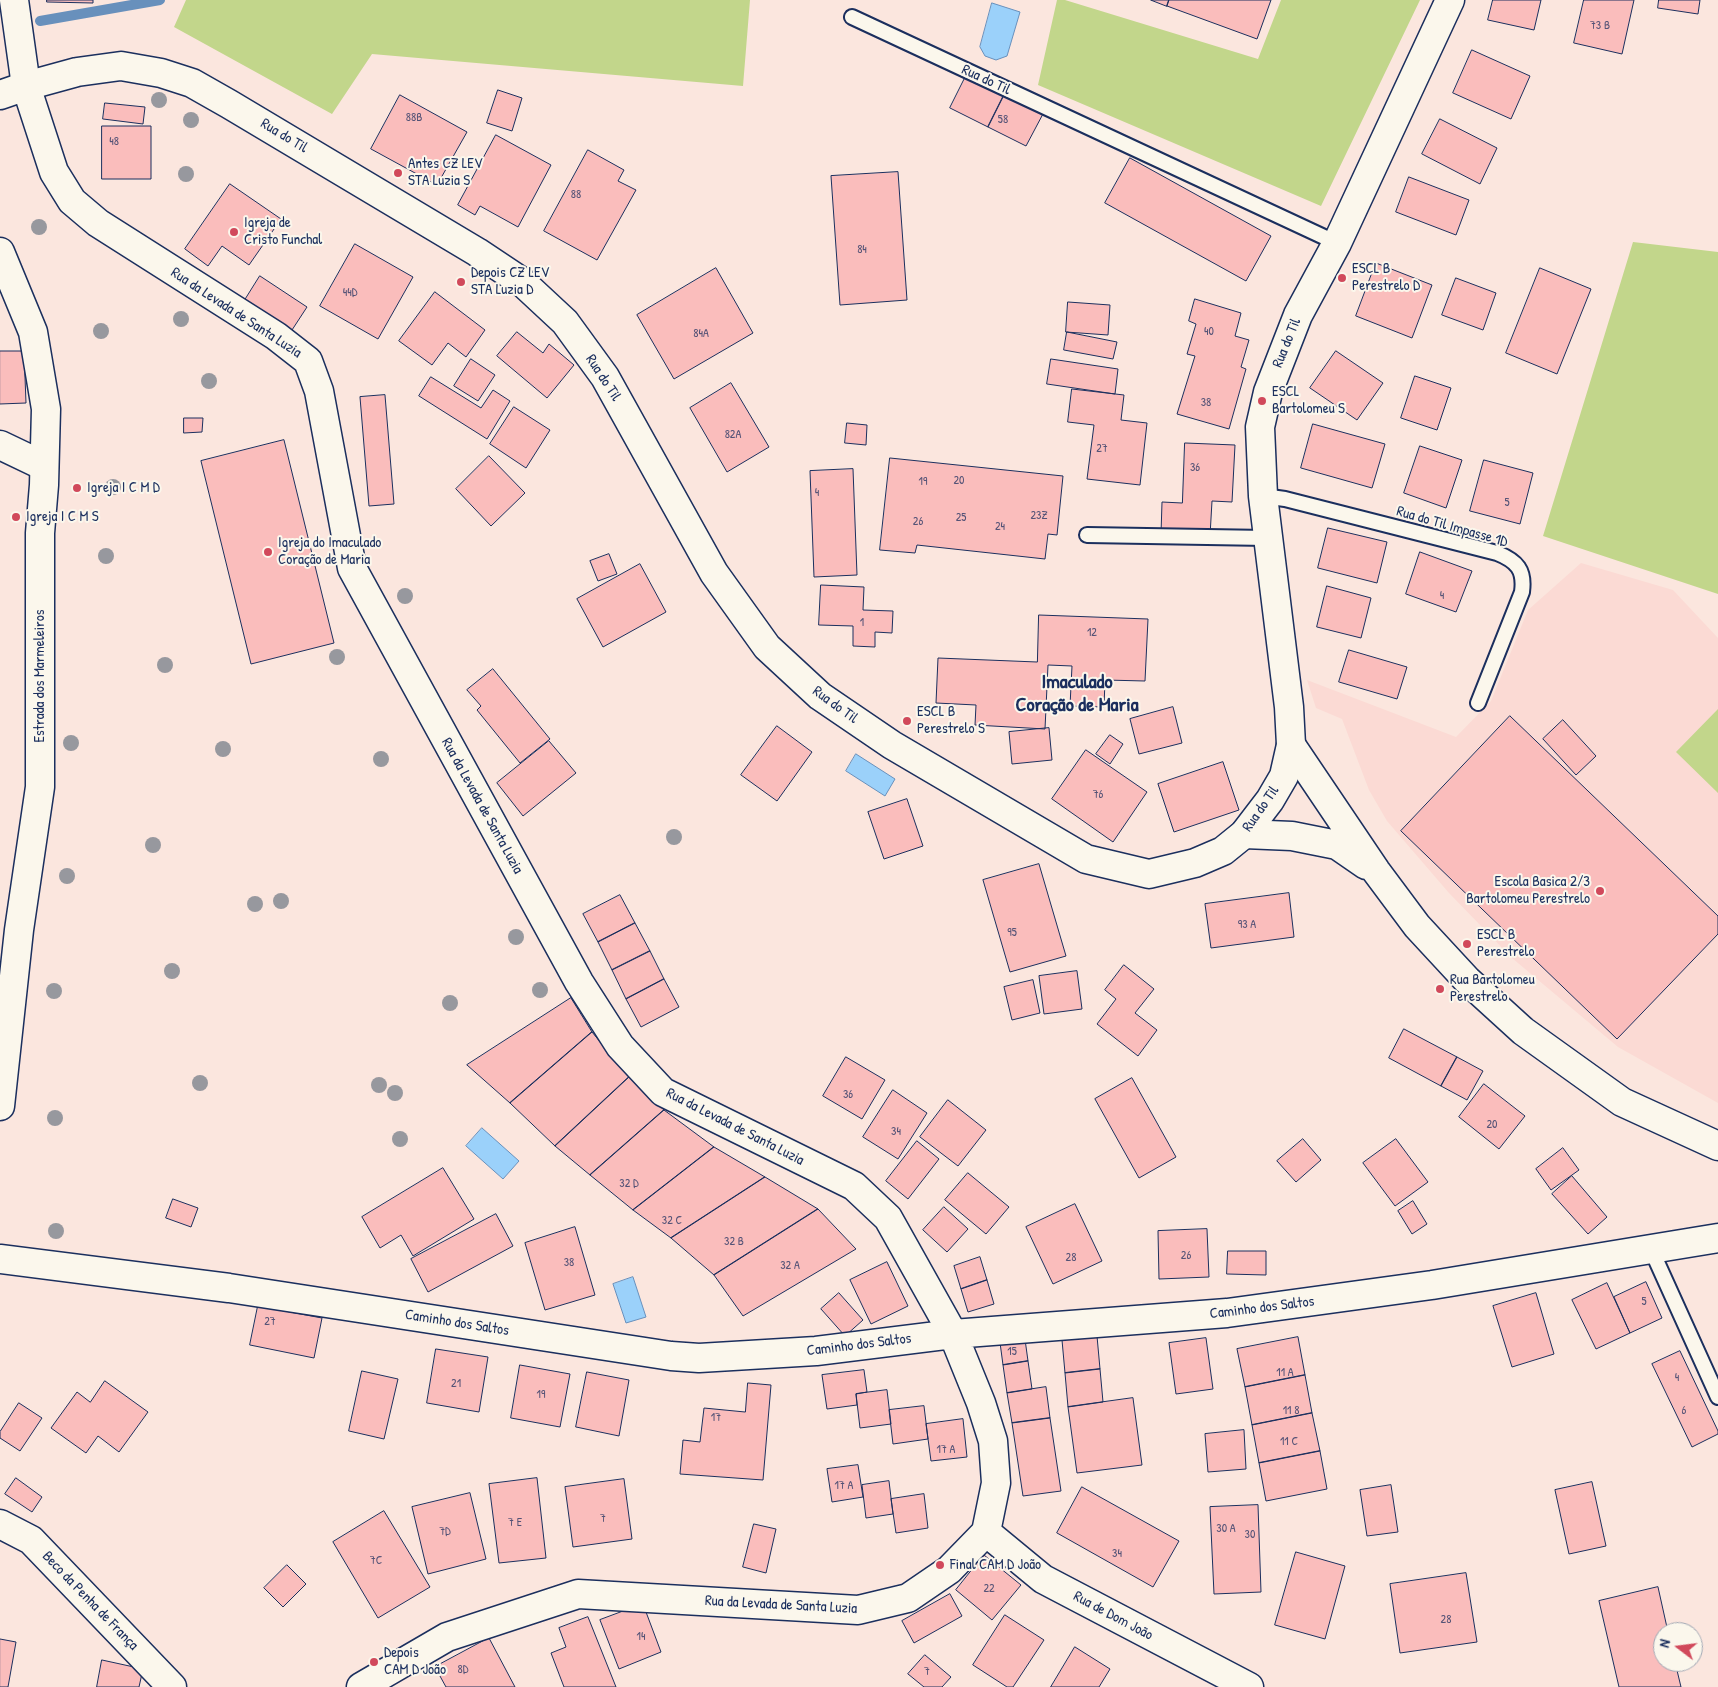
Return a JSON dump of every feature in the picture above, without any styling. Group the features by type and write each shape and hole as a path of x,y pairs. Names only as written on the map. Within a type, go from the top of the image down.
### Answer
{"street":[{"name":"Rua da Levada de Santa Luzia","path":"14,0 26,86 54,172 72,201 98,223 276,336 308,361 319,391 352,568 580,982 620,1046 663,1092 854,1186 888,1218 953,1334 981,1403 993,1441 996,1483 986,1532 949,1570 908,1598 858,1610 578,1594 447,1637 371,1685"},
{"name":"Rua do Til","path":"26,86 77,72 121,66 161,73 192,84 387,197 522,282 565,322 605,377 714,573 767,647 820,696 892,746 1086,859 1149,874 1195,863 1223,851 1244,834 1270,800 1284,776 1291,745 1289,707 1262,496 1260,427 1268,392 1298,315 1337,243 1450,0"},
{"path":"0,96 26,86"},
{"name":"Estrada dos Marmeleiros","path":"0,252 33,332 46,409 44,485 40,532 40,787 19,930 0,1106"},
{"path":"0,445 44,466"},
{"path":"1291,745 1376,871 1417,926 1467,980 1523,1031 1622,1102 1718,1146"},
{"path":"1244,834 1292,836 1337,844 1376,871"},
{"name":"Caminho dos Saltos","path":"0,1259 229,1288 670,1356 699,1358 816,1351 953,1334 1227,1314 1651,1249 1714,1234"},
{"name":"Beco da Penha de França","path":"0,1524 31,1540 172,1687"},
{"name":"Rua de Dom João","path":"986,1532 1042,1579 1249,1687"}],"lane":[{"name":"Rua do Til","path":"852,17 1337,243"},
{"name":"Rua do Til Impasse 1D","path":"1262,496 1285,499 1497,553 1515,563 1521,571 1524,582 1522,592 1478,703"},
{"path":"1087,535 1268,538"},
{"path":"1651,1249 1718,1396"}],"shaded area":[{"path":"1581,563 1673,590 1718,638 1718,1103 1618,1047 1512,958 1449,893 1387,821 1369,790 1342,719 1316,708 1307,680 1456,737 1491,701 1528,610"}],"green space":[{"path":"186,0 750,0 743,86 372,54 332,114 174,27"},
{"path":"1057,0 1065,0 1258,59 1281,0 1420,0 1321,206 1038,85"},
{"path":"1633,242 1718,252 1718,594 1543,536"},
{"path":"1718,709 1718,793 1676,752"}],"water":[{"path":"992,3 1020,12 1007,56 996,60 985,56 980,47"},
{"path":"856,754 895,779 885,796 846,771"},
{"path":"482,1128 519,1161 503,1179 466,1146"},
{"path":"633,1277 646,1317 626,1323 613,1284"}],"building":[{"path":"47,0 93,0 93,3 47,2"},
{"path":"1151,0 1169,0 1167,6"},
{"path":"1169,0 1271,0 1257,39 1167,6"},
{"path":"1493,0 1541,0 1534,30 1488,20"},
{"path":"1584,0 1634,0 1622,54 1574,43"},
{"path":"1659,0 1700,0 1698,14 1658,8"},
{"path":"1472,50 1530,76 1511,119 1453,93"},
{"path":"967,74 1005,93 988,127 950,108"},
{"path":"498,90 522,98 512,131 487,123"},
{"path":"1005,93 1044,112 1026,146 988,127"},
{"path":"400,95 467,132 437,185 371,149"},
{"path":"105,103 145,107 143,124 103,119"},
{"path":"1440,119 1497,148 1480,184 1422,154"},
{"path":"102,126 151,126 151,179 102,179"},
{"path":"496,135 551,165 518,227 480,206 475,215 458,205"},
{"path":"588,150 624,170 618,181 636,190 597,260 544,231"},
{"path":"1130,158 1271,236 1246,281 1105,203"},
{"path":"898,172 907,300 840,305 831,176"},
{"path":"1409,177 1469,200 1456,235 1396,212"},
{"name":"Igreja de Cristo Funchal","path":"230,184 281,219 249,265 222,246 208,266 185,249"},
{"path":"355,244 413,277 378,339 320,306"},
{"path":"1376,263 1432,285 1412,338 1356,316"},
{"path":"716,268 753,333 674,379 637,315"},
{"path":"1540,268 1591,289 1557,374 1506,353"},
{"path":"260,276 307,307 292,330 245,300"},
{"path":"1456,278 1496,293 1483,330 1442,315"},
{"path":"435,292 485,330 466,357 448,343 432,365 399,341"},
{"path":"1195,299 1241,313 1235,336 1249,340 1241,367 1246,369 1229,429 1177,414 1195,356 1187,354 1196,324 1189,321"},
{"path":"1068,302 1110,305 1108,335 1066,332"},
{"path":"517,332 543,353 549,344 574,365 547,398 497,356"},
{"path":"1067,332 1117,342 1113,359 1064,350"},
{"path":"0,351 24,351 26,403 0,404"},
{"path":"1336,351 1383,383 1357,420 1310,388"},
{"path":"471,359 495,375 478,401 454,386"},
{"path":"1051,359 1118,369 1115,394 1047,384"},
{"path":"1415,376 1451,388 1437,430 1401,418"},
{"path":"431,377 481,408 493,390 510,401 487,439 419,396"},
{"path":"731,383 769,447 727,472 690,408"},
{"path":"1072,389 1124,395 1121,420 1147,423 1140,485 1087,479 1094,425 1068,422"},
{"path":"385,395 394,504 369,506 360,397"},
{"path":"514,407 550,430 526,468 490,444"},
{"path":"184,418 203,418 202,432 184,433"},
{"path":"847,423 867,425 866,445 845,443"},
{"path":"1313,424 1385,444 1372,488 1301,468"},
{"name":"Igreja do Imaculado Coração de Maria","path":"284,440 334,643 251,664 201,461"},
{"path":"1185,443 1235,445 1232,502 1212,501 1210,536 1161,534 1162,502 1182,503"},
{"path":"1420,446 1462,460 1446,508 1404,493"},
{"path":"489,456 525,493 491,526 456,489"},
{"path":"890,458 1063,476 1057,535 1048,534 1045,559 917,545 915,553 880,550"},
{"path":"1484,460 1533,473 1520,524 1470,511"},
{"path":"853,469 857,575 814,577 810,471"},
{"path":"1328,528 1387,542 1377,583 1318,568"},
{"path":"1420,552 1472,571 1456,612 1406,594"},
{"path":"609,554 617,574 598,581 590,561"},
{"path":"640,564 666,612 603,647 577,599"},
{"path":"821,585 864,587 863,610 893,611 892,633 875,632 875,647 853,646 853,626 819,625"},
{"path":"1327,586 1371,598 1361,638 1317,627"},
{"path":"1039,615 1148,619 1145,681 1105,680 1104,707 1070,706 1072,666 1048,665 1045,729 975,725 976,705 936,703 938,658 1037,662"},
{"path":"1349,650 1407,667 1397,699 1339,682"},
{"path":"493,669 550,739 520,763 477,710 481,706 467,690"},
{"path":"1173,707 1182,743 1139,754 1130,719"},
{"path":"1510,716 1718,916 1718,934 1617,1039 1401,831"},
{"path":"1563,720 1596,756 1576,775 1543,739"},
{"path":"777,726 812,752 777,801 741,775"},
{"path":"1049,728 1052,760 1012,764 1009,732"},
{"path":"1110,735 1123,744 1110,764 1096,754"},
{"path":"549,741 576,773 523,816 497,783"},
{"path":"1086,750 1147,792 1113,842 1052,799"},
{"path":"1223,762 1239,810 1174,832 1158,784"},
{"path":"907,799 923,846 884,859 868,812"},
{"path":"1039,864 1066,956 1010,972 983,880"},
{"path":"1289,893 1294,937 1211,948 1205,904"},
{"path":"620,895 635,923 598,942 583,914"},
{"path":"635,923 650,951 612,970 598,942"},
{"path":"650,951 664,979 626,999 612,970"},
{"path":"1124,965 1154,989 1135,1013 1157,1030 1138,1056 1097,1024 1116,999 1105,990"},
{"path":"1077,971 1082,1009 1044,1014 1039,976"},
{"path":"664,979 679,1007 641,1027 626,999"},
{"path":"1033,980 1040,1013 1012,1020 1004,987"},
{"path":"571,998 592,1032 510,1103 467,1065"},
{"path":"1404,1029 1457,1057 1441,1086 1389,1058"},
{"path":"592,1032 629,1077 555,1146 510,1103"},
{"path":"846,1057 885,1080 862,1119 823,1096"},
{"path":"1457,1057 1483,1071 1467,1100 1441,1086"},
{"path":"629,1077 664,1110 590,1175 555,1146"},
{"path":"1132,1078 1176,1157 1139,1178 1095,1099"},
{"path":"1484,1084 1525,1116 1499,1149 1459,1117"},
{"path":"893,1090 927,1113 898,1159 863,1137"},
{"path":"948,1100 986,1130 958,1166 920,1137"},
{"path":"664,1110 714,1147 633,1210 590,1175"},
{"path":"1303,1139 1321,1160 1296,1182 1277,1161"},
{"path":"1396,1139 1428,1182 1395,1206 1363,1163"},
{"path":"917,1141 939,1159 908,1199 886,1181"},
{"path":"714,1147 765,1177 671,1238 633,1210"},
{"path":"1563,1148 1579,1170 1551,1190 1536,1169"},
{"path":"443,1168 474,1219 413,1256 401,1235 380,1248 362,1217"},
{"path":"968,1173 1009,1207 986,1234 945,1200"},
{"path":"1572,1176 1607,1217 1588,1234 1552,1194"},
{"path":"765,1177 818,1209 714,1275 671,1238"},
{"path":"173,1199 198,1208 191,1227 166,1218"},
{"path":"1413,1201 1427,1224 1412,1234 1398,1211"},
{"path":"1075,1204 1102,1261 1053,1284 1026,1227"},
{"path":"944,1207 968,1229 947,1252 923,1230"},
{"path":"818,1209 856,1249 743,1316 714,1275"},
{"path":"496,1214 513,1246 428,1292 411,1259"},
{"path":"575,1227 595,1295 545,1310 525,1243"},
{"path":"1207,1229 1209,1277 1159,1279 1158,1231"},
{"path":"1228,1251 1266,1251 1266,1275 1227,1274"},
{"path":"980,1257 987,1280 961,1289 954,1266"},
{"path":"887,1262 908,1306 871,1324 850,1280"},
{"path":"987,1280 994,1304 968,1312 961,1289"},
{"path":"1646,1282 1662,1318 1630,1333 1614,1297"},
{"path":"1607,1283 1630,1333 1596,1349 1572,1300"},
{"path":"839,1293 863,1320 845,1336 821,1309"},
{"path":"1536,1293 1554,1354 1512,1367 1493,1306"},
{"path":"258,1306 322,1318 314,1358 250,1345"},
{"path":"1024,1332 1028,1361 1003,1365 999,1335"},
{"path":"1097,1336 1100,1369 1065,1373 1062,1340"},
{"path":"1298,1337 1305,1375 1245,1387 1237,1349"},
{"path":"1206,1338 1213,1389 1176,1394 1169,1343"},
{"path":"436,1349 488,1357 479,1412 427,1403"},
{"path":"1680,1351 1718,1431 1718,1434 1692,1447 1652,1364"},
{"path":"1028,1361 1032,1389 1007,1393 1003,1365"},
{"path":"520,1365 570,1374 560,1427 511,1418"},
{"path":"1100,1369 1103,1402 1068,1407 1065,1373"},
{"path":"864,1370 867,1392 856,1394 857,1405 827,1409 822,1375"},
{"path":"362,1371 398,1379 384,1439 349,1431"},
{"path":"587,1372 629,1380 619,1436 576,1427"},
{"path":"1305,1375 1312,1413 1252,1425 1245,1387"},
{"path":"105,1381 148,1412 119,1452 98,1436 86,1453 51,1428 77,1392 90,1402"},
{"path":"748,1383 771,1385 763,1480 680,1474 683,1440 700,1442 704,1408 745,1412"},
{"path":"1046,1387 1050,1418 1012,1423 1007,1393"},
{"path":"887,1390 891,1424 860,1428 856,1394"},
{"path":"1133,1398 1142,1465 1077,1473 1068,1407"},
{"path":"19,1403 42,1418 20,1451 0,1438 0,1432"},
{"path":"924,1406 928,1439 893,1444 889,1410"},
{"path":"1312,1413 1320,1451 1259,1463 1252,1425"},
{"path":"1050,1418 1061,1491 1023,1496 1012,1423"},
{"path":"963,1419 967,1457 931,1461 926,1424"},
{"path":"1244,1430 1246,1469 1208,1472 1205,1434"},
{"path":"1320,1451 1327,1489 1266,1501 1259,1463"},
{"path":"858,1465 863,1497 832,1502 827,1469"},
{"path":"16,1478 42,1497 32,1512 5,1494"},
{"path":"537,1478 546,1558 499,1563 489,1484"},
{"path":"624,1479 632,1539 573,1547 565,1487"},
{"path":"889,1481 893,1514 866,1518 862,1485"},
{"path":"1592,1482 1606,1546 1569,1554 1555,1490"},
{"path":"1391,1485 1398,1532 1367,1536 1360,1490"},
{"path":"1082,1487 1179,1541 1153,1587 1057,1533"},
{"path":"470,1493 486,1559 428,1574 412,1507"},
{"path":"924,1494 928,1528 896,1533 891,1499"},
{"path":"1258,1505 1261,1592 1214,1594 1210,1507"},
{"path":"384,1511 430,1587 378,1618 333,1542"},
{"path":"754,1524 776,1529 766,1573 743,1567"},
{"path":"1296,1552 1345,1566 1325,1639 1275,1625"},
{"path":"984,1555 1021,1585 992,1620 956,1590"},
{"path":"287,1565 306,1584 283,1607 264,1588"},
{"path":"1466,1573 1477,1642 1400,1653 1390,1584"},
{"path":"1658,1587 1666,1622 1653,1622 1653,1672 1677,1672 1681,1687 1619,1687 1599,1601"},
{"path":"950,1594 962,1616 914,1643 902,1621"},
{"path":"643,1604 661,1652 619,1669 600,1620"},
{"path":"1005,1615 1044,1640 1013,1687 1007,1687 973,1665"},
{"path":"588,1617 616,1687 564,1687 551,1653 566,1647 559,1628"},
{"path":"489,1638 515,1687 446,1687 435,1667"},
{"path":"0,1639 16,1642 8,1687 0,1687"},
{"path":"1075,1647 1110,1669 1099,1687 1051,1687"},
{"path":"925,1655 951,1677 942,1687 924,1687 908,1674"},
{"path":"102,1660 143,1669 139,1687 97,1687"}],"waterway":[{"path":"40,21 160,0"}],"place":[{"name":"Antes CZ LEV STA Luzia S","path":"398,173"},
{"name":"Igreja de Cristo Funchal","path":"234,232"},
{"name":"ESCL B Perestrelo D","path":"1342,278"},
{"name":"Depois CZ LEV STA Luzia D","path":"461,282"},
{"name":"ESCL Bartolomeu S","path":"1262,401"},
{"name":"Igreja I C M D","path":"77,488"},
{"name":"Igreja I C M S","path":"16,517"},
{"name":"Igreja do Imaculado Coração de Maria","path":"268,552"},
{"name":"ESCL B Perestrelo S","path":"907,721"},
{"name":"Escola Basica 2/3 Bartolomeu Perestrelo","path":"1600,891"},
{"name":"ESCL B Perestrelo","path":"1467,944"},
{"name":"Rua Bartolomeu Perestrelo","path":"1440,989"},
{"name":"Final CAM D João","path":"940,1565"},
{"name":"Depois CAM D João","path":"374,1662"}],"district":[{"name":"Imaculado Coração de Maria","path":"1077,694"}]}
